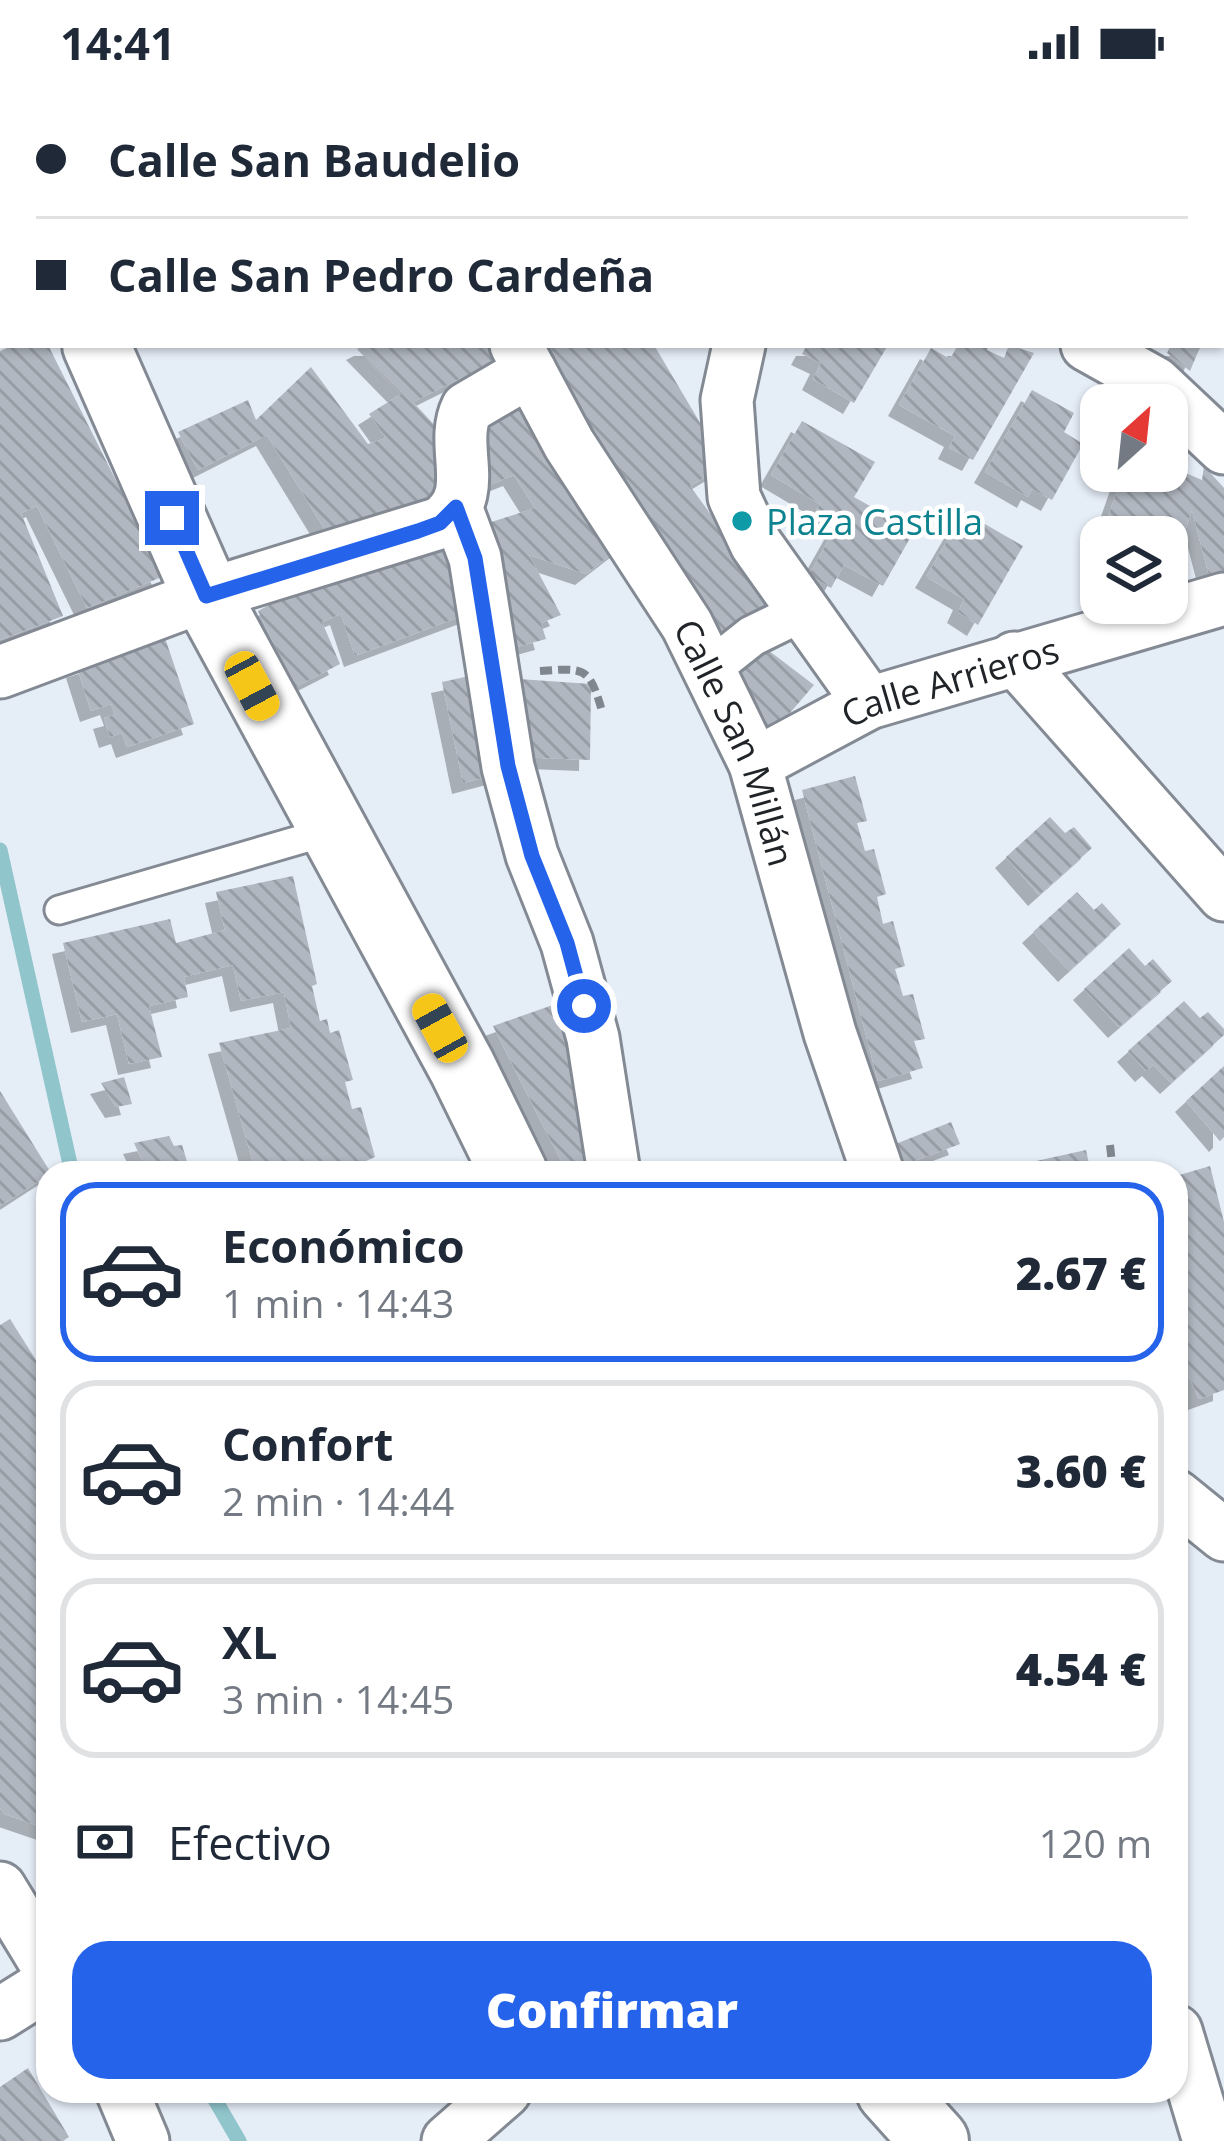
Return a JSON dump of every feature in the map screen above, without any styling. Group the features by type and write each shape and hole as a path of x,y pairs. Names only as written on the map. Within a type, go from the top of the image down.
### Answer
{"main road":[{"path":"97,348 206,596 508,1161"},
{"path":"901,2103 935,2141"}],"street":[{"path":"696,348 727,400"},
{"path":"738,348 727,400 734,497 756,544 869,703"},
{"path":"1093,348 1155,383 1224,448"},
{"path":"0,672 206,596 440,523 463,497 461,425 467,408 523,358"},
{"name":"Calle San Millán","path":"523,358 569,444 687,625 754,764 830,1033 874,1161"},
{"path":"456,507 475,558 508,766 532,856 567,943 593,1037 612,1161"},
{"name":"Calle Arrieros","path":"754,764 869,703 1224,599"},
{"path":"709,670 752,636 803,611"},
{"path":"1014,658 1224,895"},
{"path":"0,1888 36,1947"},
{"path":"0,2014 36,1992"},
{"path":"1188,2071 1209,2141"},
{"path":"127,2103 143,2141"},
{"path":"448,2141 492,2103"}],"lane":[{"path":"59,910 330,831"}],"path":[{"path":"490,670 578,669 592,678 602,711"},
{"path":"1110,1145 1112,1161"}],"building":[{"path":"50,348 164,576 87,608 37,506 21,513 63,616 0,640 0,351"},
{"path":"490,348 495,361 413,402 439,430 449,502 333,543 267,435 198,470 178,432 248,400 256,420 311,367 368,444 386,438 369,414 401,394 357,349"},
{"path":"540,348 656,348 725,465 690,486 778,606 718,641"},
{"path":"805,348 886,348 854,403 813,379 821,363 802,354"},
{"path":"931,348 950,359 956,348 988,348 1004,358 1008,348 1034,353 973,460 949,448 955,436 899,405"},
{"path":"1170,348 1200,348 1190,371 1167,353"},
{"path":"1032,390 1074,413 1064,432 1080,442 1080,449 1052,500 1032,489 1028,497 985,472"},
{"path":"519,405 622,546 586,574 529,555 561,615 541,623 546,639 513,648 485,524 535,508 514,475 479,489 471,435"},
{"path":"802,421 875,462 854,497 914,531 883,586 844,565 831,588 809,575 835,529 813,517 820,504 771,475"},
{"path":"1204,466 1224,488 1224,587 1213,591 1192,510 1188,522 1188,516 1108,516 1117,492 1188,492 1188,474 1202,480"},
{"path":"964,512 1023,546 978,625 958,612 964,599 926,577"},
{"path":"444,539 470,613 355,656 341,614 322,622 340,664 295,687 258,611 334,570"},
{"path":"165,638 194,724 127,747 122,733 110,737 104,718 115,715 111,704 91,711 77,667"},
{"path":"764,647 814,685 771,735 729,679"},
{"path":"474,675 497,774 463,783 442,682"},
{"path":"506,678 591,684 590,760 516,757"},
{"path":"855,776 867,821 857,823 865,851 874,849 886,894 877,897 883,924 893,921 905,966 895,969 903,996 913,994 925,1039 914,1041 923,1068 878,1081 802,790"},
{"path":"1050,817 1065,833 1074,827 1092,848 1039,895 1006,857"},
{"path":"293,876 317,984 312,986 320,1021 327,1019 330,1033 339,1030 353,1080 345,1082 352,1109 361,1107 375,1157 366,1161 253,1161 219,1043 291,1028 284,992 241,1001 233,965 184,977 188,997 149,1006 162,1057 129,1064 117,1014 82,1022 63,943 170,919 176,943 225,930 216,892"},
{"path":"1077,892 1094,910 1102,903 1121,924 1069,971 1033,932"},
{"path":"1129,948 1145,966 1153,959 1172,981 1119,1027 1084,989"},
{"path":"567,1000 595,1161 561,1161 493,1026"},
{"path":"1184,1001 1200,1018 1208,1012 1224,1035 1171,1083 1153,1065 1146,1071 1128,1051"},
{"path":"1224,1066 1224,1137 1220,1141 1186,1101"},
{"path":"124,1077 132,1104 116,1107 101,1083"},
{"path":"0,1091 44,1161 36,1161 36,1183 0,1206"},
{"path":"951,1122 960,1144 914,1161 899,1161 893,1145"},
{"path":"169,1136 174,1146 182,1145 187,1161 142,1161 134,1143"},
{"path":"1086,1150 1088,1161 1036,1161"},
{"path":"1210,1166 1224,1222 1224,1390 1199,1399 1188,1374 1188,1172"},
{"path":"10,1319 36,1360 36,1825 4,1814 0,1808 0,1325"},
{"path":"28,2068 36,2081 36,2103 49,2103 69,2137 63,2141 0,2141 0,2087"}],"waterway":[{"path":"0,850 69,1161"},
{"path":"217,2103 239,2141"}],"place":[{"name":"Plaza Castilla","path":"742,521"}],"route":[{"path":"172,518 206,596 418,531 440,523 456,507 475,558 508,766 532,856 567,943 584,1006"}]}
